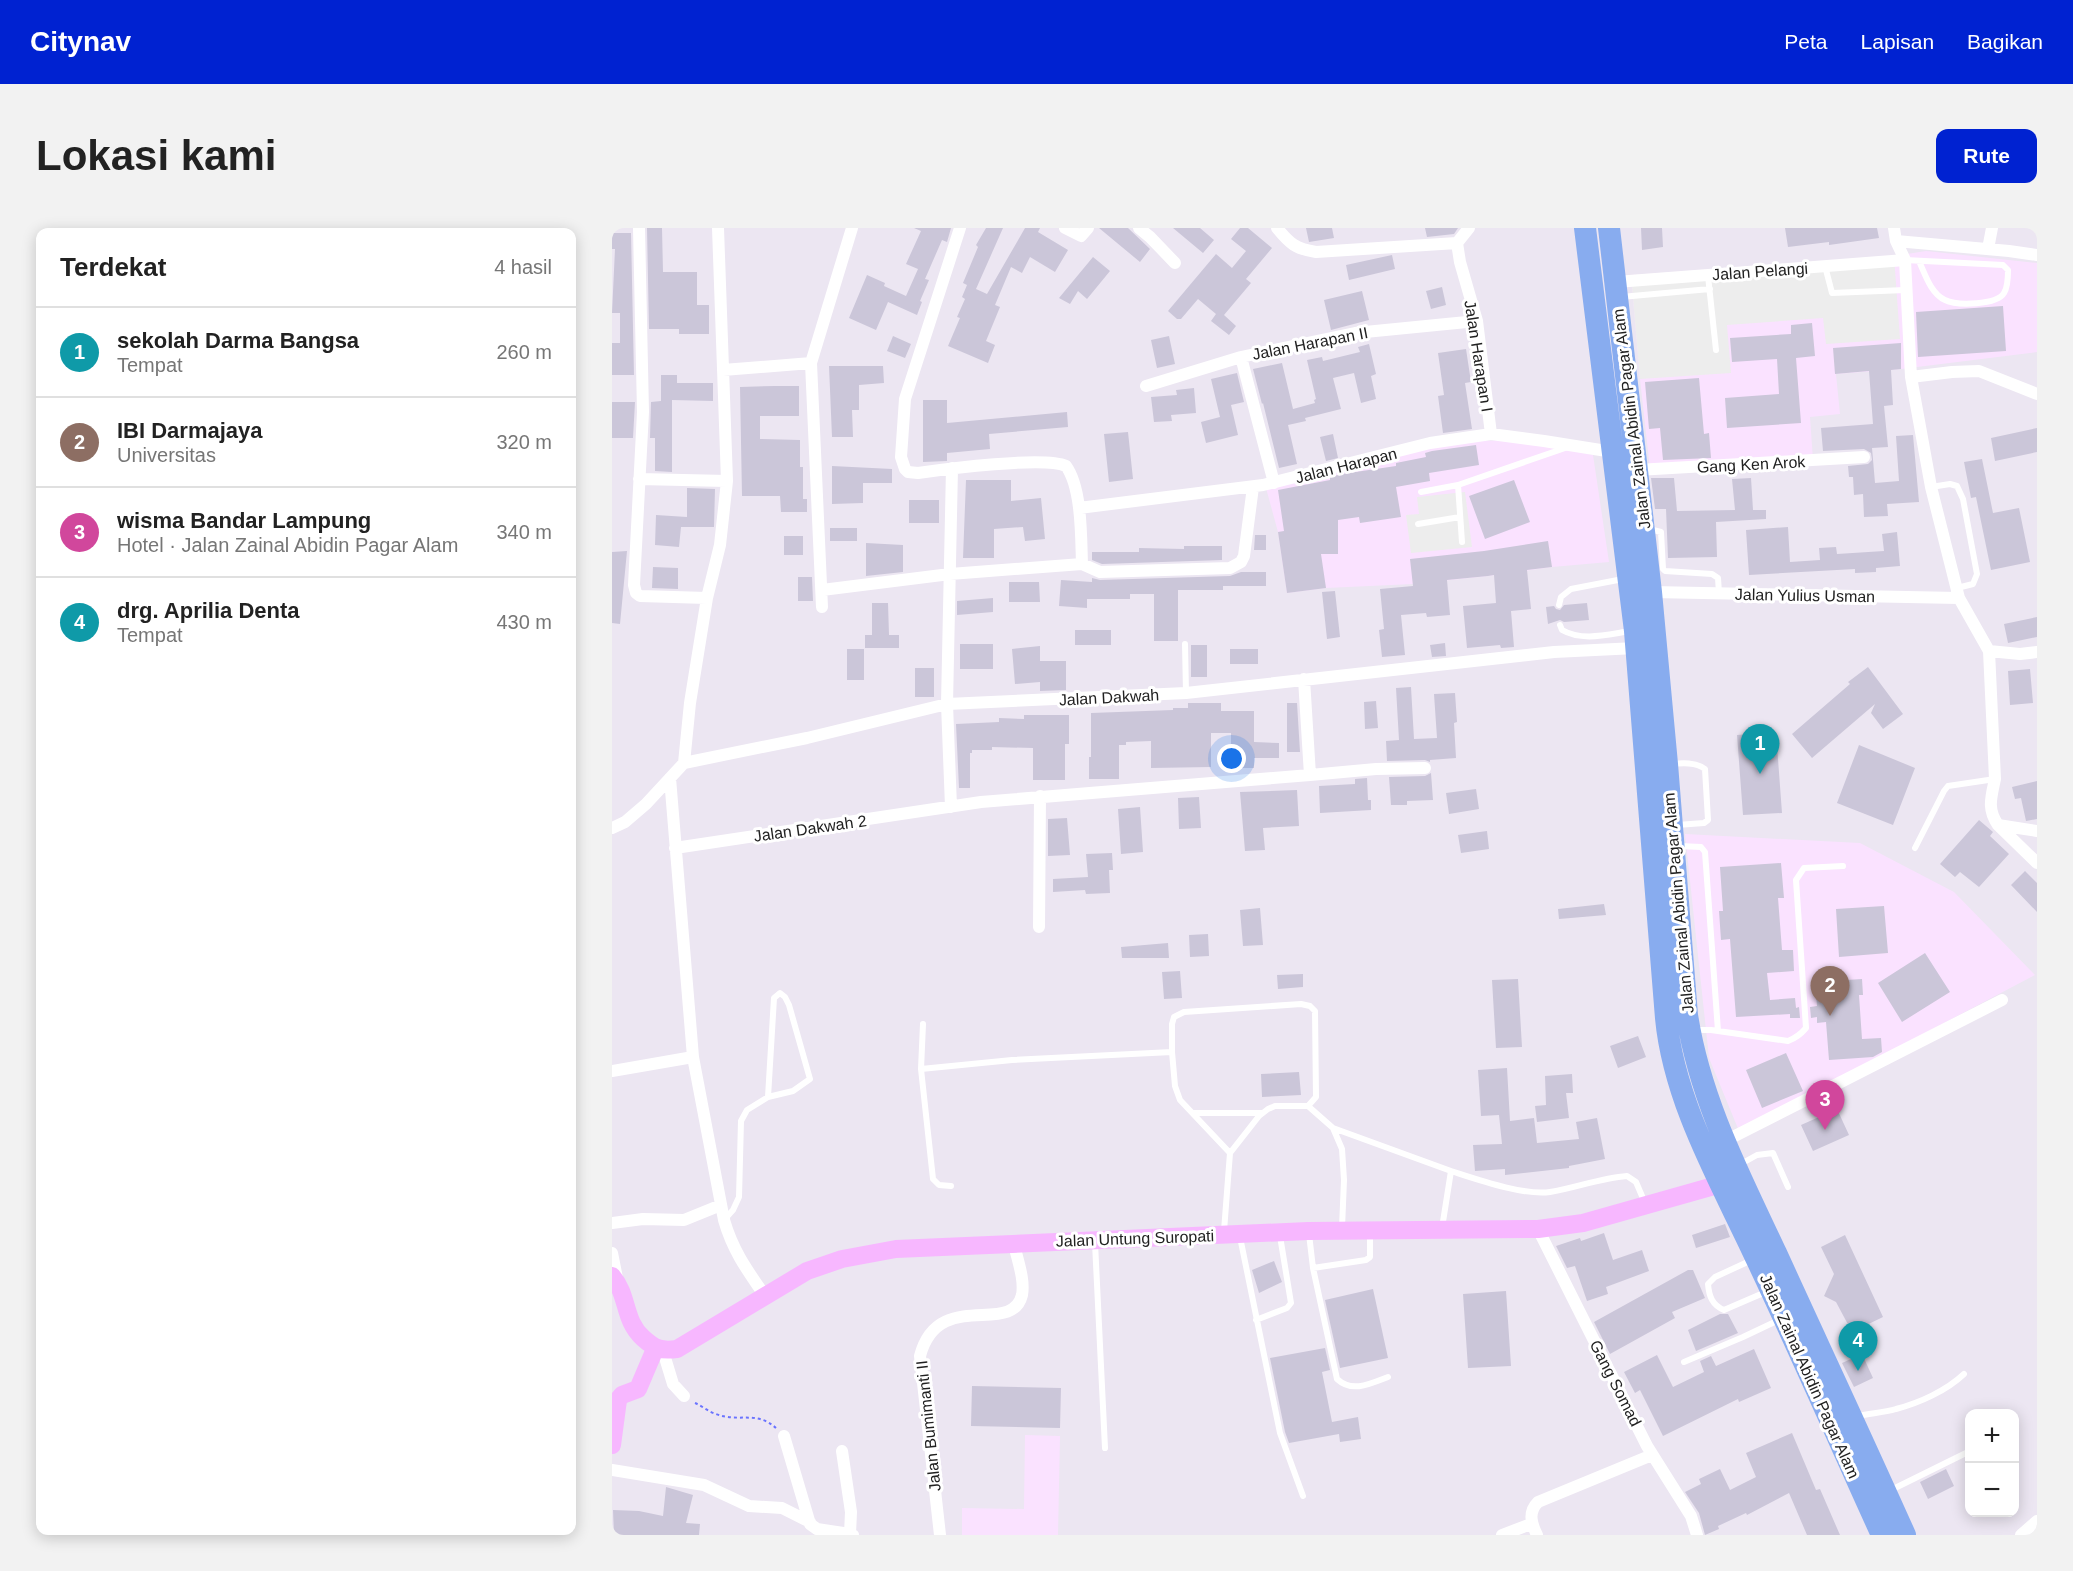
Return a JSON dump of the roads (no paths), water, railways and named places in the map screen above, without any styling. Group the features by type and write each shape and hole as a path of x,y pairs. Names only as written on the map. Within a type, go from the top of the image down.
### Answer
{"highway":[{"name":"Jalan Zainal Abidin Pagar Alam","path":"1585,228 1636,639 1667,836 1689,1029 1697,1067 1736,1166 1775,1286"},
{"name":"Jalan Zainal Abidin Pagar Alam","path":"1609,228 1651,592 1667,764 1667,1025 1672,1060 1683,1095 1721,1184 1821,1376 1879,1494 1905,1535"},
{"name":"Jalan Zainal Abidin Pagar Alam","path":"1821,1376 1851,1418 1879,1494 1882,1535"}],"main road":[{"name":"Jalan Untung Suropati","path":"659,1350 677,1348 807,1271 842,1259 896,1249 1308,1231 1442,1228 1538,1229 1583,1223 1721,1184"},
{"path":"612,1445 618,1400 622,1395 638,1389 659,1350 634,1330 615,1280"}],"street":[{"path":"639,228 643,412 634,585 636,593 640,596 707,598"},
{"path":"612,828 625,822 646,804 684,763 690,703 707,598 720,545 727,481 718,228"},
{"path":"822,607 811,363 852,228"},
{"path":"960,228 905,399 901,457 903,464 908,472 918,473 952,468 1061,463 1070,471 1079,508 1082,564"},
{"path":"1065,228 1081,236 1088,228"},
{"path":"1139,228 1175,263"},
{"path":"1277,228 1294,246 1316,252 1457,243 1469,228"},
{"path":"1988,249 1992,228"},
{"path":"1895,234 2037,255"},
{"path":"1895,234 1905,260 1911,377 1932,487 1958,593 1989,651 1995,780 1991,815 1998,825 2037,863"},
{"name":"Jalan Harapan I","path":"1457,243 1477,321 1491,434"},
{"name":"Jalan Pelangi","path":"1617,290 1708,275 1905,260"},
{"name":"Jalan Harapan II","path":"1146,386 1241,357 1355,333 1477,321"},
{"path":"1241,357 1274,483"},
{"path":"723,370 811,363"},
{"path":"1911,377 1979,371 2037,394"},
{"name":"Jalan Harapan","path":"1079,508 1252,487 1430,443 1491,434 1613,452"},
{"name":"Gang Ken Arok","path":"1637,470 1864,457"},
{"path":"951,807 947,704 952,468"},
{"path":"639,479 727,481"},
{"path":"822,590 950,574 1082,564 1100,572 1230,568 1236,566 1244,556 1252,487"},
{"name":"Jalan Yulius Usman","path":"1651,592 1958,593"},
{"name":"Jalan Dakwah","path":"684,763 807,738 947,704 1186,693 1554,652 1636,639"},
{"path":"1989,651 2020,654 2037,652"},
{"path":"1304,679 1310,775"},
{"name":"Jalan Dakwah 2","path":"675,848 1040,796 1376,769 1425,768"},
{"path":"670,777 693,1056 724,1221 738,1258 765,1296"},
{"path":"1039,927 1040,796"},
{"path":"1998,825 2037,831"},
{"path":"1725,1141 2002,1000"},
{"path":"612,1071 693,1056"},
{"path":"612,1223 684,1220 721,1205"},
{"name":"Gang Somad","path":"1538,1229 1652,1455 1690,1516 1697,1535"},
{"name":"Jalan Bumimanti II","path":"940,1535 920,1356 922,1345 932,1330 953,1317 1004,1313 1017,1305 1022,1294 1014,1244"},
{"path":"612,1253 615,1280"},
{"path":"659,1350 673,1384 684,1396"},
{"path":"784,1436 810,1522"},
{"path":"612,1470 704,1485 749,1506 782,1508 810,1522 817,1529 851,1534 851,1512 842,1451"},
{"path":"1502,1535 1534,1529 1533,1509 1538,1502 1652,1455"},
{"path":"2021,1535 2037,1521"}],"lane":[{"path":"1905,260 2003,265 2008,270 2006,290 1998,299 1984,302 1963,304 1945,301 1934,291 1918,261"},
{"path":"1825,266 1832,293 1905,290"},
{"path":"1708,275 1716,350"},
{"path":"1617,290 1710,289"},
{"path":"1421,492 1458,485 1575,445"},
{"path":"1932,487 1950,484 1957,486 1963,499 1977,574 1973,584 1958,593"},
{"path":"1458,485 1462,542"},
{"path":"1418,524 1460,517"},
{"path":"1644,528 1661,532 1665,571 1712,574 1718,578 1719,594"},
{"path":"1559,605 1561,597 1571,590 1628,578"},
{"path":"1560,625 1562,630 1568,634 1586,638 1636,639"},
{"path":"1185,644 1186,693"},
{"path":"1667,764 1685,763 1702,766 1705,769 1708,820 1667,836"},
{"path":"1915,848 1948,786 1995,780"},
{"path":"1667,836 1701,847 1705,852 1718,1031"},
{"path":"1689,1029 1788,1041 1796,1038 1806,1028 1796,880 1800,871 1810,866 1843,866"},
{"path":"724,1221 733,1210 739,1197 743,1114 768,1097 793,1091 810,1079 789,1005 780,993 774,998 768,1097"},
{"path":"1230,1153 1180,1101 1172,1052 1172,1024 1174,1017 1179,1013 1279,1005 1310,1006 1315,1011 1317,1094 1308,1106"},
{"path":"922,1024 921,1069 933,1179 939,1185 951,1186"},
{"path":"921,1069 1012,1060 1172,1052"},
{"path":"1303,1496 1280,1434 1256,1320 1232,1234 1230,1153 1262,1113 1275,1106 1308,1106 1333,1128 1473,1179 1524,1191 1548,1192 1627,1176 1636,1182 1646,1206"},
{"path":"1193,1113 1262,1113"},
{"path":"1333,1128 1342,1149 1344,1180 1342,1231"},
{"path":"1736,1166 1756,1155 1773,1153 1788,1187"},
{"path":"1442,1228 1451,1171"},
{"path":"1308,1231 1313,1268 1336,1379 1344,1385 1355,1387 1388,1377"},
{"path":"1313,1268 1366,1260 1370,1257 1370,1231"},
{"path":"1256,1320 1287,1308 1291,1303 1280,1232"},
{"path":"1094,1239 1105,1448"},
{"path":"1715,1277 1775,1286 1724,1310 1716,1307 1709,1295 1708,1284 1715,1277"},
{"path":"1684,1362 1743,1337 1775,1286"},
{"path":"1851,1418 1894,1410 1927,1398 1956,1382 1964,1374"},
{"path":"1879,1494 1965,1453"}],"place":[{"name":"sekolah Darma Bangsa","path":"1760,774"},
{"name":"IBI Darmajaya","path":"1830,1016"},
{"name":"wisma Bandar Lampung","path":"1825,1130"},
{"name":"drg. Aprilia Denta","path":"1858,1371"}]}
